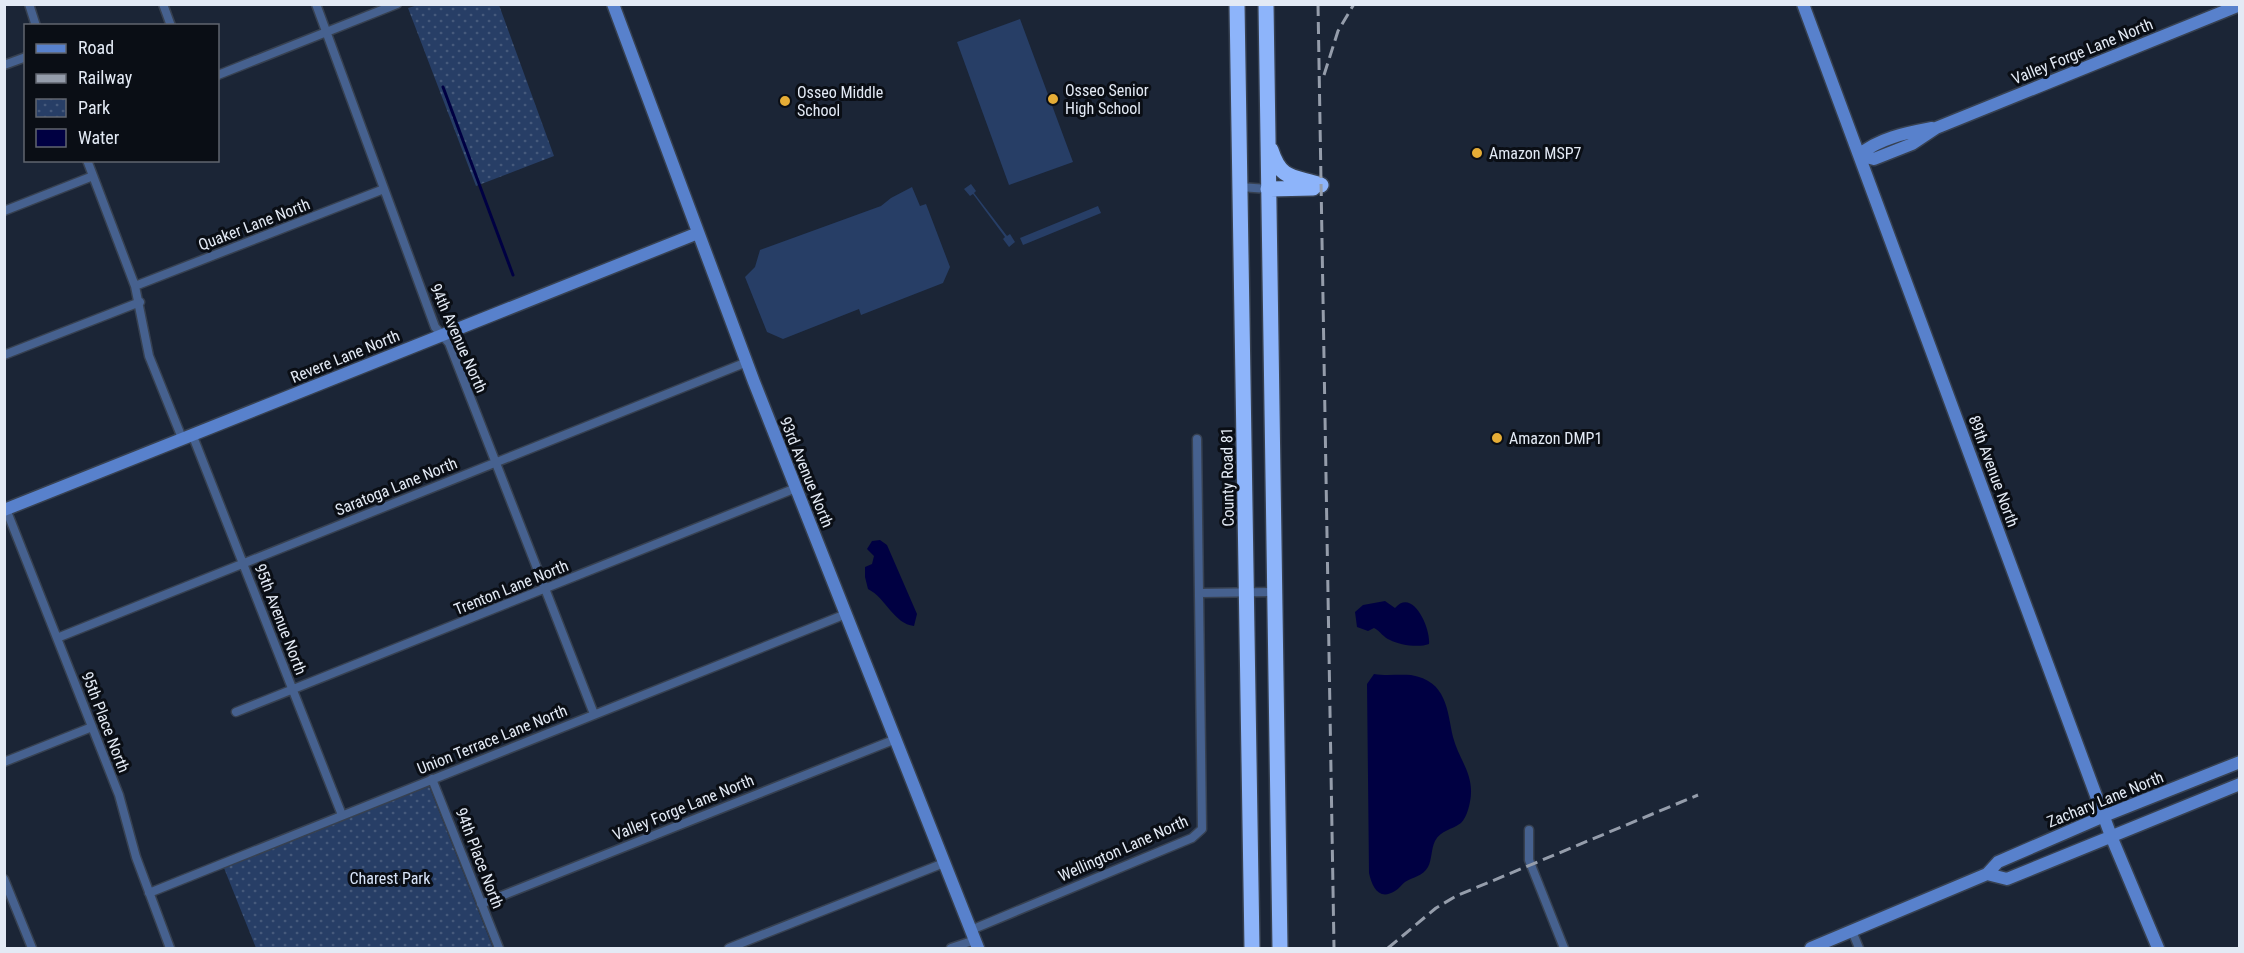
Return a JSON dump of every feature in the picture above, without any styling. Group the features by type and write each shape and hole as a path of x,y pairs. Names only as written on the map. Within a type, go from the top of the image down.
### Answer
{"highway":[{"name":"County Road 81","path":"1237,4 1252,948"},
{"path":"1266,4 1280,948"},
{"path":"1268,136 1274,158 1286,176 1321,185 1310,189 1268,189"},
{"path":"1280,907 1286,948"}],"street":[{"path":"29,4 35,24"},
{"path":"163,4 170,24"},
{"name":"94th Avenue North","path":"316,4 435,327 449,343 594,714"},
{"path":"219,75 398,4"},
{"name":"93rd Avenue North","path":"613,4 747,363 974,939"},
{"name":"89th Avenue North","path":"1803,4 2111,836 2158,948"},
{"name":"Valley Forge Lane North","path":"1859,155 1869,147 1906,133 1936,128 2240,5"},
{"path":"4,65 24,58"},
{"name":"95th Avenue North","path":"88,162 135,286 149,356 243,564 342,814"},
{"path":"4,211 93,176"},
{"path":"1240,187 1268,189"},
{"name":"Quaker Lane North","path":"135,286 384,189"},
{"name":"Revere Lane North","path":"5,510 698,233"},
{"path":"4,356 140,302"},
{"name":"Saratoga Lane North","path":"57,638 747,363"},
{"name":"Wellington Lane North","path":"974,939 1192,838 1202,829 1197,439"},
{"name":"Trenton Lane North","path":"236,712 796,488"},
{"name":"95th Place North","path":"5,510 118,795 136,857 170,948"},
{"path":"1199,593 1275,592"},
{"name":"Union Terrace Lane North","path":"149,893 846,614"},
{"path":"4,762 92,727"},
{"name":"Valley Forge Lane North","path":"482,904 896,739"},
{"name":"Zachary Lane North","path":"1811,948 1987,874 1998,862 2104,816 2240,762"},
{"name":"94th Place North","path":"432,779 499,948"},
{"name":"Zachary Lane North","path":"1987,874 2007,879 2240,784"},
{"path":"1529,830 1529,860 1564,948"},
{"path":"729,948 944,863"},
{"path":"4,879 8,896 32,948"},
{"path":"1852,931 1859,948"},
{"path":"951,948 974,939"}],"green space":[{"path":"418,5 499,5 554,156 476,186 408,8"},
{"path":"1020,19 1073,162 1009,185 957,42"},
{"path":"971,184 976,191 974,193 1007,236 1010,234 1015,242 1009,247 1003,239 1005,237 973,194 970,196 964,189"},
{"path":"912,187 920,206 926,204 950,267 943,283 861,315 859,309 783,339 767,332 745,277 755,267 760,250 881,206"},
{"path":"1098,206 1101,213 1023,245 1020,238"},
{"name":"Charest Park","path":"429,786 493,948 256,948 224,868"}],"water":[{"path":"880,540 887,545 917,614 914,626 901,621 880,598 868,589 865,567 872,564 874,556 867,549 872,541"},
{"path":"1385,601 1395,608 1402,603 1414,606 1424,620 1429,644 1415,646 1398,643 1388,639 1374,628 1368,631 1357,627 1355,612 1363,605"},
{"path":"1374,674 1411,675 1423,678 1439,690 1447,707 1453,737 1471,785 1465,817 1461,823 1437,837 1426,870 1389,894 1377,891 1369,873 1367,684"}],"waterway":[{"path":"443,87 513,275"}],"railway":[{"path":"1318,4 1334,948"},
{"path":"1324,75 1338,31 1354,4"},
{"path":"1388,948 1436,908 1456,896 1698,795"}],"place":[{"name":"Osseo Senior High School","path":"1053,99"},
{"name":"Osseo Middle School","path":"785,101"},
{"name":"Amazon MSP7","path":"1477,153"},
{"name":"Amazon DMP1","path":"1497,438"}]}
